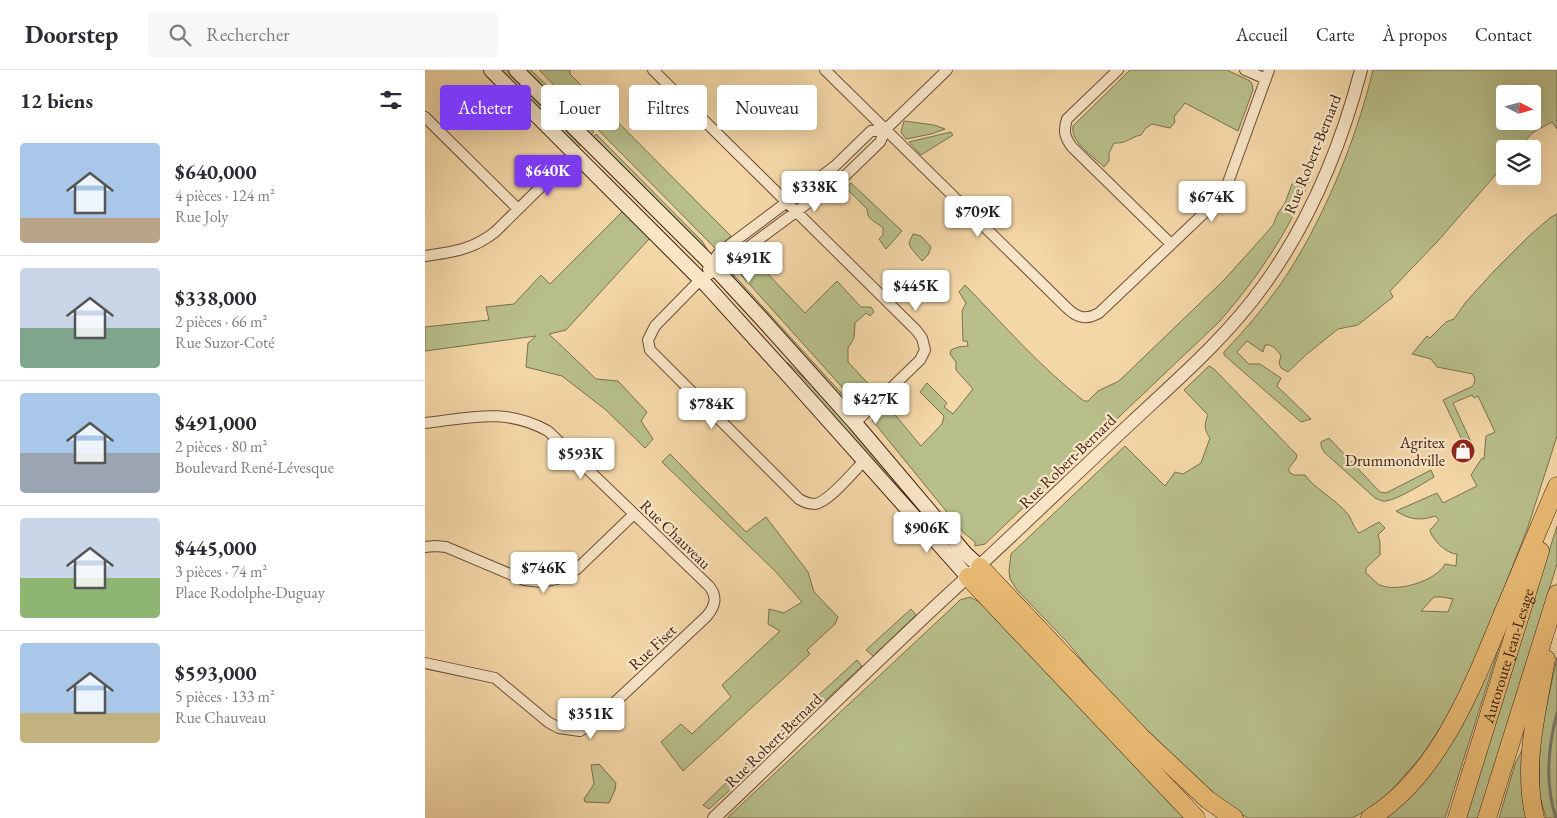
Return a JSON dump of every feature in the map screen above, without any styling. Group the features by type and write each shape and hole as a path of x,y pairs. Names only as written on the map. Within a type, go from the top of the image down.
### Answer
{"highway":[{"path":"1370,818 1387,806 1410,784 1433,755 1451,726 1479,670 1557,486"},
{"name":"Autoroute Jean-Lesage","path":"1457,818 1557,493"},
{"path":"974,572 1196,818"},
{"path":"974,572 1141,737 1208,800 1234,818"},
{"name":"Autoroute Jean-Lesage","path":"1487,818 1557,594"},
{"path":"1535,818 1530,794 1530,748 1557,599"}],"main road":[{"path":"491,70 700,280 864,461 974,572"},
{"path":"516,70 713,267 855,423 965,553 974,572"}],"street":[{"path":"653,70 916,330 925,344 925,350 919,360 855,423"},
{"path":"825,70 1065,307 1075,315 1085,318 1099,313 1224,193 1268,74 1245,70"},
{"path":"713,267 727,264 847,174 881,142 886,129 947,70"},
{"path":"1118,70 1067,119 1065,137 1072,147 1171,244"},
{"name":"Rue Robert-Bernard","path":"714,818 1228,329 1256,295 1287,251 1318,192 1351,103 1361,70"},
{"path":"425,117 518,209"},
{"path":"864,461 826,498 814,504 799,499 650,350 648,340 651,331 713,267 718,254 835,166 871,131 886,129"},
{"path":"425,256 455,252 475,246 495,232 559,168"},
{"path":"814,182 821,192"},
{"path":"757,225 764,235"},
{"name":"Rue Chauveau","path":"425,423 498,415 519,418 537,425 559,440 709,586 713,593 714,604"},
{"path":"425,546 447,547 523,580 546,581 561,578 577,569 634,514"},
{"name":"Rue Fiset","path":"425,663 495,678 552,725 565,730 580,731 602,715 707,616 714,604"}],"green space":[{"path":"499,70 508,70 523,85 514,85"},
{"path":"526,70 531,70 546,85 541,85"},
{"path":"539,70 570,70 570,74 581,85 554,85"},
{"path":"1130,70 1227,70 1250,81 1253,90 1238,131 1185,103 1174,117 1175,122 1170,128 1152,124 1141,135 1114,143 1109,153 1109,161 1104,167 1075,138 1073,126"},
{"path":"1373,70 1557,70 1557,129 1552,122 1541,128 1541,85 1496,85 1496,130 1537,130 1526,140 1496,140 1496,174 1437,242 1390,291 1393,297 1358,325 1338,329 1288,372 1281,368 1279,363 1281,356 1273,346 1265,345 1263,352 1247,341 1237,352 1249,364 1260,364 1281,378 1277,386 1311,419 1301,422 1224,355 1224,352 1274,294 1310,236 1336,181 1357,125"},
{"path":"531,93 541,103 541,112 531,102"},
{"path":"904,121 934,125 945,129 906,139 901,132"},
{"path":"619,123 731,236 716,249 598,130 619,130"},
{"path":"559,130 569,130 582,143 577,148"},
{"path":"586,130 594,132 591,135"},
{"path":"951,132 953,135 921,155 909,142"},
{"path":"596,134 702,241 707,249 593,137"},
{"path":"1309,182 1291,220 1270,256 1246,290 1219,322 985,544 975,546 975,542 964,533 872,420 886,404 921,446 942,424 944,416 920,392 927,383 947,403 944,407 953,414 973,389 956,370 956,362 950,354 951,350 968,346 967,341 963,341 962,311 966,303 959,292 965,285 1052,374 1084,401 1088,401 1098,391 1119,381 1223,281 1273,225 1285,203 1292,184"},
{"path":"851,183 902,231 886,249 879,239 883,235 883,228 870,218 867,209 846,188"},
{"path":"623,211 650,238 566,330 549,334 596,379 618,381 647,412 641,421 653,439 645,448 606,410 562,376 526,367 528,343 536,336 425,351 425,327 489,320 486,307 514,304 541,275 550,284"},
{"path":"1557,214 1557,436 1528,527 1488,629 1456,702 1427,750 1389,793 1371,808 1352,818 1248,818 1213,795 1141,725 1098,680 1068,643 1017,590 1010,579 1011,554 1125,446 1165,486 1175,472 1183,474 1201,463 1210,438 1205,427 1208,415 1184,390 1209,366 1297,455 1289,468 1289,472 1294,475 1305,475 1347,513 1359,533 1379,522 1385,528 1378,535 1380,555 1366,568 1366,573 1378,584 1385,587 1404,587 1433,576 1445,564 1456,566 1457,554 1445,549 1431,534 1430,530 1439,520 1435,516 1415,519 1396,511 1437,493 1443,503 1477,486 1471,475 1482,458 1484,459 1486,436 1495,432 1478,396 1474,398 1472,395 1453,403 1472,444 1470,448 1465,446 1443,400 1473,386 1475,380 1473,374 1437,367 1431,359 1412,354 1427,336 1430,338 1446,322 1454,319 1466,302 1495,270 1551,217","holes":["1434,597 1453,599 1448,612 1421,611"]},
{"path":"913,234 921,236 931,247 928,255 922,261 909,243"},
{"path":"748,253 805,313 837,281 861,307 871,307 874,312 870,316 866,313 855,323 854,338 848,348 848,362 876,392 867,401 859,406 734,267 736,261"},
{"path":"733,274 853,406 846,403 735,281"},
{"path":"787,362 822,395 897,483 895,484 866,455 785,363"},
{"path":"1329,438 1380,492 1386,493 1431,470 1434,477 1397,497 1386,501 1380,500 1375,498 1324,452 1321,442"},
{"path":"670,454 746,532 766,517 808,572 814,592 838,617 835,624 807,650 810,654 683,771 661,742 681,724 692,734 731,697 722,685 780,631 768,624 769,609 784,613 802,602 775,571 662,462"},
{"path":"1557,526 1557,564 1484,803 1479,818 1465,818"},
{"path":"970,597 981,603 1185,818 727,818 960,600"},
{"path":"911,609 916,615 873,656 866,650"},
{"path":"1502,638 1445,818 1379,818 1388,812"},
{"path":"1557,657 1557,818 1546,818 1539,793 1540,737"},
{"path":"857,660 862,666 818,707 811,702"},
{"path":"804,710 808,717 763,758 757,753"},
{"path":"1527,741 1530,818 1499,818 1515,764"},
{"path":"749,761 753,764 754,768 709,809 703,805"},
{"path":"599,764 616,783 615,790 609,803 585,802 584,799 594,784 591,765"}],"waterway":[{"path":"1556,818 1550,792 1549,766 1551,739 1557,713"}],"place":[{"name":"Agritex Drummondville","path":"1463,451"}]}
